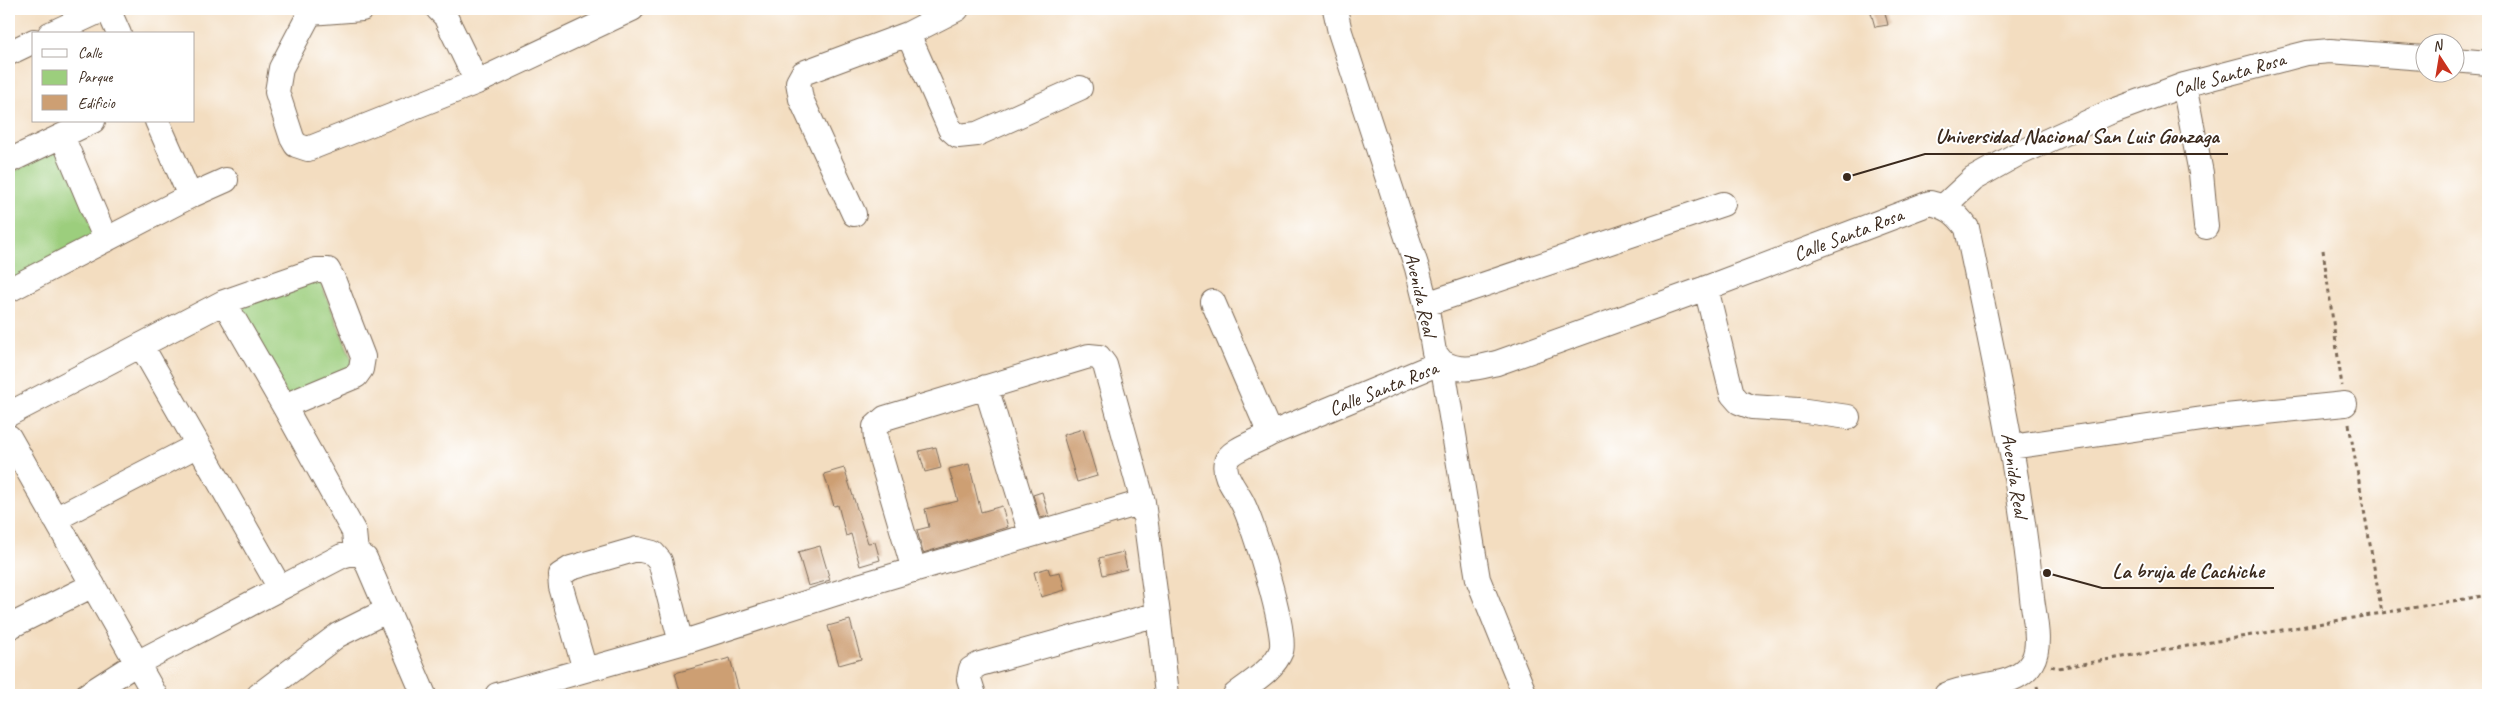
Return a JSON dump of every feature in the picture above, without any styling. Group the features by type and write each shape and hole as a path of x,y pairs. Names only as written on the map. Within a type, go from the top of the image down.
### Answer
{"street":[{"path":"54,32 104,9"},
{"path":"108,9 117,32"},
{"path":"362,9 310,11 281,68 277,92 296,145 308,149 477,82 589,18 632,9"},
{"path":"438,9 445,16 477,82"},
{"path":"854,214 800,99 798,82 803,72 908,34 957,9"},
{"name":"Avenida Real","path":"1334,9 1426,304 1434,352 1442,362 1478,579 1525,695"},
{"path":"908,34 950,129 958,136 977,134 1080,88"},
{"path":"9,53 32,42"},
{"name":"Calle Santa Rosa","path":"1235,695 1274,665 1282,649 1280,628 1264,564 1243,504 1225,472 1226,461 1232,453 1270,434 1442,362 1452,368 1465,370 1497,363 1706,288 1930,203 1944,206 1973,179 2016,155 2108,113 2184,85 2307,52 2330,51 2414,57"},
{"path":"2464,61 2488,63"},
{"path":"2184,85 2201,173 2206,227"},
{"path":"9,161 90,122"},
{"path":"157,122 190,196"},
{"path":"62,136 106,240"},
{"path":"9,290 190,196 226,180"},
{"path":"1426,304 1723,204"},
{"name":"Avenida Real","path":"1944,206 1957,214 1967,228 2011,447 2031,579 2036,634 2033,661"},
{"path":"9,414 224,302 316,270 328,270 334,279 363,357 361,369 356,376 284,406"},
{"path":"1706,288 1732,394 1739,402 1752,407 1799,410 1848,417"},
{"path":"224,302 354,532 356,552"},
{"path":"1212,302 1270,434"},
{"path":"141,345 280,588"},
{"path":"914,570 876,441 875,427 885,418 1089,356 1099,357 1105,364 1143,502 1167,695"},
{"path":"986,387 1031,534"},
{"path":"2011,447 2216,417 2345,404"},
{"path":"9,437 155,695"},
{"path":"55,519 198,445"},
{"path":"498,695 681,643 1031,534 1143,502"},
{"path":"585,670 561,587 560,575 571,568 637,550 653,553 660,561 681,643"},
{"path":"87,695 137,663 342,556 356,552 365,558 424,695"},
{"path":"9,628 93,585"},
{"path":"259,695 338,635 388,610"},
{"path":"974,695 969,679 971,669 980,664 1158,614"},
{"path":"1946,695 2012,678 2025,670 2033,661"}],"path":[{"path":"2323,250 2345,404 2382,613"},
{"path":"2033,661 2058,668 2488,595"}],"green space":[{"path":"60,149 96,237 9,282 9,174"},
{"path":"318,276 354,365 288,397 242,315 244,307"}],"building":[{"path":"1870,9 1884,9 1888,25 1875,27"},
{"path":"1083,429 1097,476 1077,482 1063,435"},
{"path":"936,447 941,468 925,472 919,451"},
{"path":"969,464 981,512 1002,506 1008,527 923,553 917,530 929,527 925,509 958,501 949,469"},
{"path":"844,468 868,543 875,542 880,560 860,566 851,534 846,536 838,505 834,506 824,474"},
{"path":"1042,492 1049,516 1040,518 1033,495"},
{"path":"820,546 830,580 808,586 798,552"},
{"path":"1123,552 1127,569 1103,575 1099,558"},
{"path":"1048,568 1050,574 1060,572 1065,590 1041,597 1034,572"},
{"path":"850,620 861,659 839,665 828,626"},
{"path":"730,658 740,695 681,695 675,673"}],"place":[{"name":"Universidad Nacional San Luis Gonzaga","path":"1847,177"},
{"name":"La bruja de Cachiche","path":"2047,573"}]}
